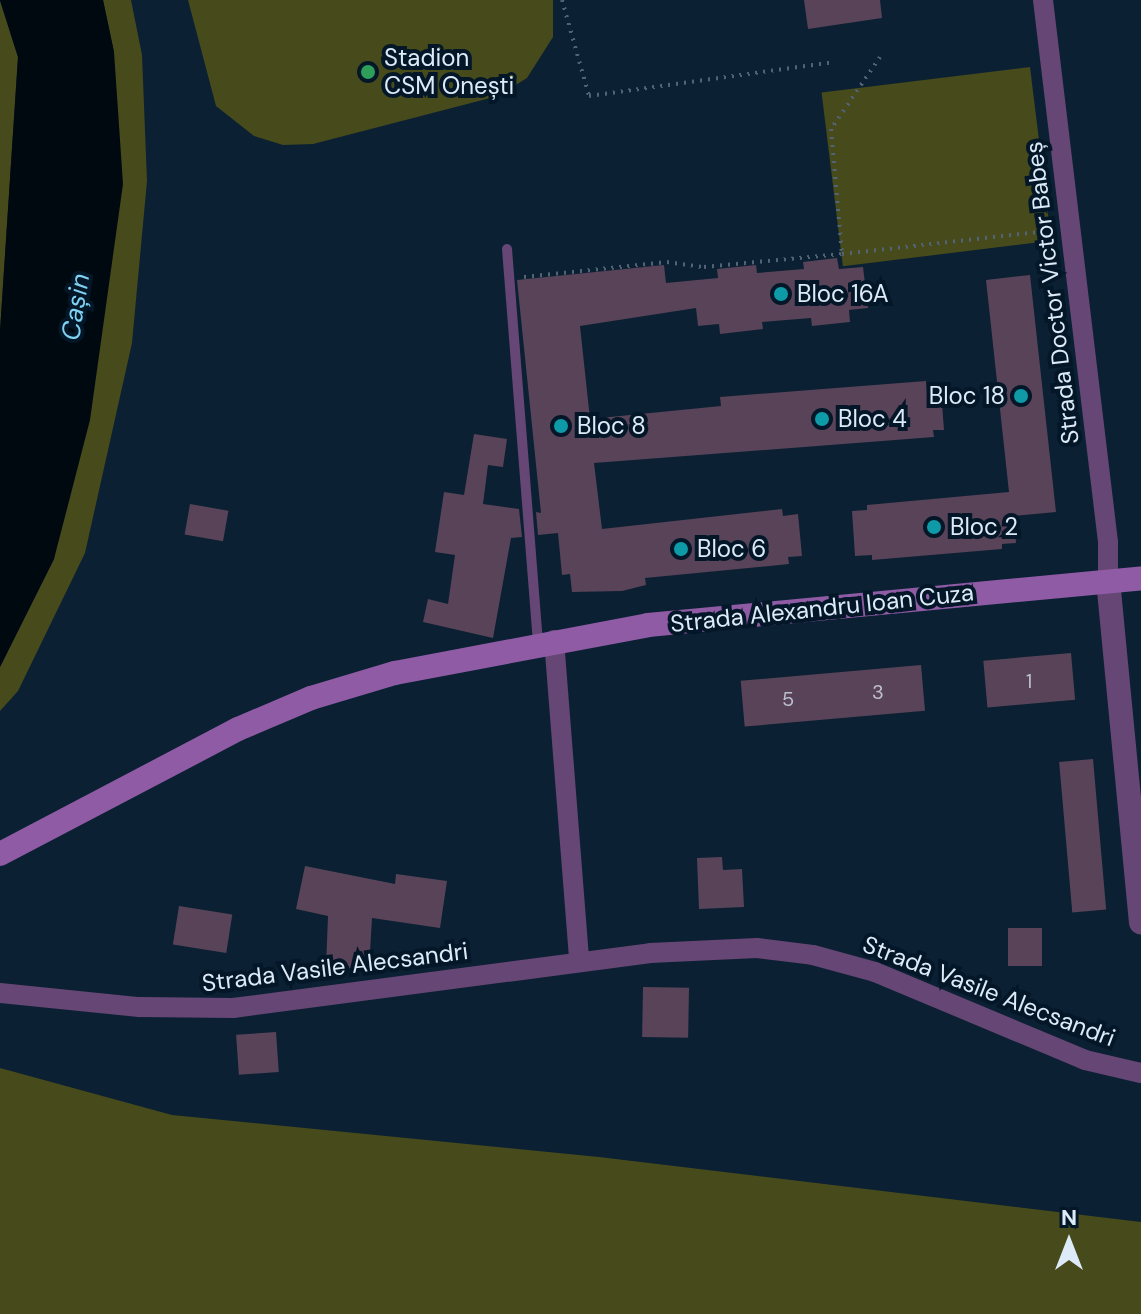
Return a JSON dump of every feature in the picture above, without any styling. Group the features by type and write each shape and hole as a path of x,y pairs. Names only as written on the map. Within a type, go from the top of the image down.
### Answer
{"main road":[{"name":"Strada Alexandru Ioan Cuza","path":"0,854 238,729 311,698 395,673 546,642 706,619 1141,578"}],"street":[{"name":"Strada Doctor Victor Babeș","path":"1043,0 1108,542 1108,580"},
{"path":"1108,580 1141,922"},
{"path":"546,642 579,961"},
{"name":"Strada Vasile Alecsandri","path":"0,993 153,1008 233,1008 579,961 713,948 813,955 889,977 1085,1060 1141,1073"}],"lane":[{"path":"507,249 546,642"}],"path":[{"path":"562,0 589,96 833,62"},
{"path":"842,254 831,129 880,57"},
{"path":"510,279 667,262 704,267 1051,231"}],"green space":[{"path":"103,0 131,0 142,55 147,181 132,343 85,553 18,691 0,711 0,667 54,559 114,52"},
{"name":"Stadion CSM Onești","path":"188,0 553,0 553,37 527,78 498,96 313,144 283,145 254,136 216,106"},
{"path":"0,1 18,57 0,331"},
{"path":"1030,67 1051,241 843,266 822,93"},
{"path":"0,1068 172,1115 599,1157 1141,1222 1141,1314 0,1314"}],"water":[{"name":"Cașin","path":"0,0 103,0 114,52 123,184 90,420 54,559 0,667 0,331 18,57"}],"building":[{"path":"804,0 880,0 882,18 808,29"},
{"path":"837,258 839,269 863,267 868,308 849,310 850,322 812,326 811,318 762,322 763,329 720,334 719,324 698,326 696,308 580,326 590,419 721,406 720,397 926,381 927,391 941,390 944,430 933,430 934,437 594,463 602,529 782,509 783,516 798,514 802,556 788,557 789,564 645,578 646,585 622,591 572,592 570,574 562,575 558,533 538,535 536,512 541,513 517,280 664,265 666,283 718,278 717,269 756,265 757,273 804,269 803,262"},
{"path":"1030,275 1056,512 1014,516 1016,543 1002,544 1002,549 872,560 872,555 855,556 852,511 867,510 867,505 1009,492 986,280"},
{"path":"474,434 507,439 503,467 488,465 483,504 519,509 522,537 511,538 493,638 423,622 428,599 448,604 455,555 435,552 444,492 464,495"},
{"path":"190,504 228,511 223,541 185,535"},
{"path":"1071,653 1075,700 987,707 983,661"},
{"path":"921,665 925,711 745,727 741,681"},
{"path":"1093,759 1106,909 1072,912 1059,762"},
{"path":"722,857 723,870 742,869 744,907 699,909 697,858"},
{"path":"305,866 395,884 396,874 447,881 440,928 372,918 369,969 326,967 328,916 296,909"},
{"path":"179,906 232,914 226,953 173,945"},
{"path":"1008,928 1042,928 1042,966 1008,966"},
{"path":"643,987 689,988 688,1038 642,1037"},
{"path":"276,1032 279,1072 239,1075 236,1035"}],"place":[{"name":"Stadion CSM Onești","path":"368,72"},
{"name":"Bloc 16A","path":"781,294"},
{"name":"Bloc 18","path":"1021,396"},
{"name":"Bloc 4","path":"822,419"},
{"name":"Bloc 8","path":"561,426"},
{"name":"Bloc 2","path":"934,527"},
{"name":"Bloc 6","path":"681,549"}]}
